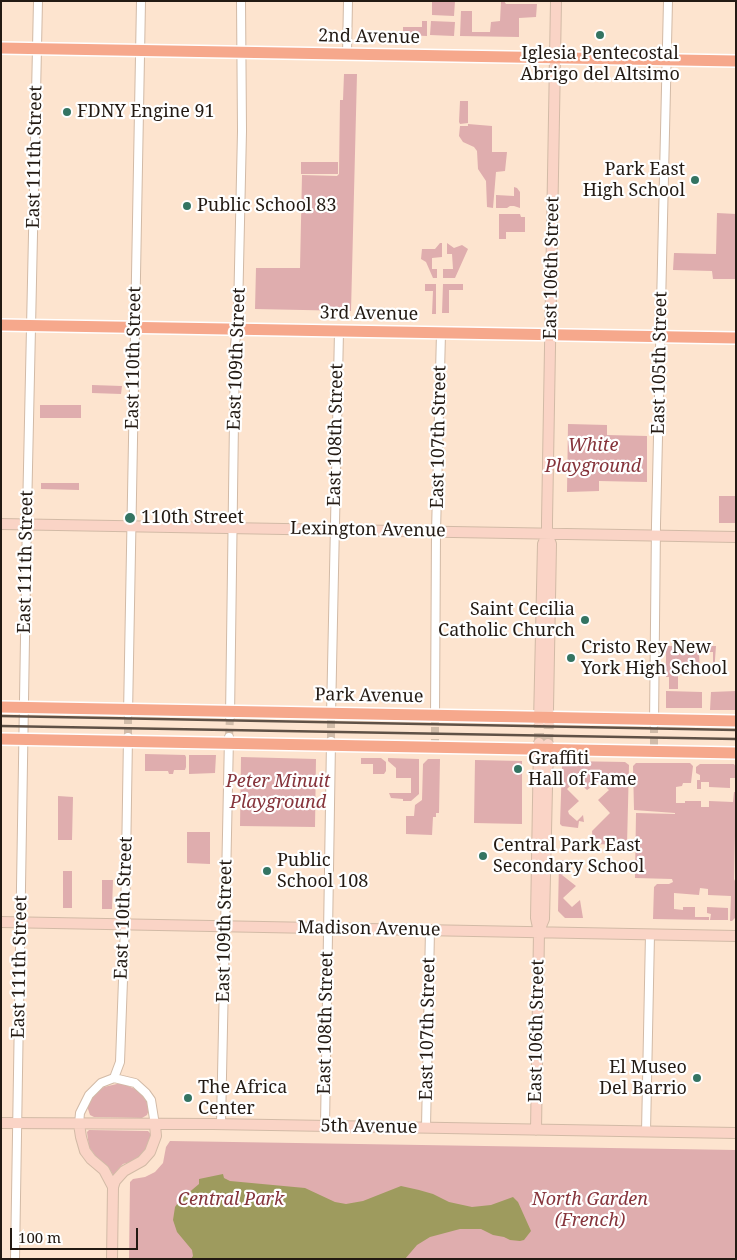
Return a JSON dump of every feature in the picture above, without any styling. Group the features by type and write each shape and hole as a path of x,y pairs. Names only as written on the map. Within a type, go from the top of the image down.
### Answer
{"main road":[{"name":"East 106th Street","path":"544,719 552,544 547,534 556,1"},
{"name":"2nd Avenue","path":"1,48 736,61"},
{"name":"3rd Avenue","path":"1,325 736,338"},
{"name":"Lexington Avenue","path":"1,524 736,537"},
{"name":"Park Avenue","path":"1,707 128,712 654,722 736,720"},
{"path":"1,740 229,740 654,748 736,753"},
{"name":"East 106th Street","path":"536,1130 539,932 536,918 544,746"},
{"name":"Madison Avenue","path":"1,922 736,936"},
{"name":"5th Avenue","path":"1,1123 221,1124 736,1133"},
{"path":"80,1124 81,1137 86,1151 91,1159 104,1170 113,1187"},
{"path":"112,1259 113,1187 115,1181 124,1171 142,1161 150,1152 156,1136 155,1125"}],"street":[{"name":"East 111th Street","path":"15,1259 30,343 32,325 38,1"},
{"name":"East 110th Street","path":"128,712 141,1"},
{"name":"East 109th Street","path":"230,714 235,346 241,215 243,69 241,1"},
{"path":"347,54 348,1"},
{"name":"East 105th Street","path":"654,722 656,536 668,1"},
{"name":"East 108th Street","path":"331,716 339,331"},
{"name":"East 107th Street","path":"435,718 436,532 441,333"},
{"name":"East 110th Street","path":"114,1078 120,1062 125,925 128,739"},
{"name":"East 109th Street","path":"221,1124 229,740"},
{"name":"East 108th Street","path":"325,1126 331,742"},
{"name":"East 107th Street","path":"426,1127 430,930"},
{"path":"646,1132 650,934"},
{"path":"80,1124 80,1113 89,1094 101,1083 114,1078 135,1083 146,1093 151,1100 155,1125"}],"green space":[{"path":"432,1 455,1 454,16 432,15"},
{"path":"501,1 504,1 506,4 537,4 536,17 519,18 519,37 460,36 461,11 472,11 472,32 490,32 491,22 500,21"},
{"path":"422,21 427,21 427,36 403,35 403,27 422,27"},
{"path":"431,21 455,22 454,36 430,35"},
{"path":"344,74 357,74 351,311 255,309 256,268 300,268 302,175 337,176 339,174 340,100 343,100"},
{"path":"460,101 468,101 468,123 460,124 459,122"},
{"path":"468,124 492,126 492,152 507,152 505,171 496,172 493,208 487,207 486,181 478,169 477,151 474,147 463,142 459,136 460,126 468,126"},
{"path":"301,162 338,162 338,174 301,174"},
{"path":"514,187 520,192 520,208 510,206 507,208 496,208 496,195 514,196"},
{"path":"717,213 736,214 736,279 713,279 712,271 673,270 674,253 716,254"},
{"path":"499,214 520,214 521,217 525,217 525,232 506,232 506,239 499,239"},
{"path":"442,243 442,257 432,258 432,269 437,269 437,278 433,278 426,262 421,259 422,249 435,249"},
{"path":"447,243 454,248 462,245 468,249 455,278 443,278 443,269 453,269 452,254 447,254"},
{"path":"425,284 436,284 436,314 432,314 433,291 425,291"},
{"path":"443,284 463,284 463,290 449,290 449,313 442,313"},
{"path":"92,385 122,386 121,394 92,393"},
{"path":"40,405 81,405 81,418 40,418"},
{"name":"White Playground","path":"568,424 607,425 607,435 647,436 647,482 599,481 599,491 567,492"},
{"path":"41,483 79,483 79,490 41,489"},
{"path":"719,496 736,496 736,523 719,523"},
{"path":"666,646 716,646 714,673 711,673 713,652 699,652 700,675 678,675 678,689 669,689 669,677 666,677"},
{"path":"666,691 702,692 702,708 666,708"},
{"path":"736,691 736,710 710,710 711,692"},
{"path":"145,754 185,755 185,770 174,770 173,774 169,774 168,771 145,771"},
{"path":"189,755 216,755 215,773 189,774"},
{"name":"Peter Minuit Playground","path":"241,757 316,759 315,827 240,826"},
{"path":"361,758 381,758 386,762 386,771 384,774 373,774 373,764 361,764"},
{"path":"388,758 419,759 419,794 411,801 391,798 389,793 411,793 411,778 396,778 396,768 388,761"},
{"path":"428,759 440,759 439,813 436,813 436,817 433,817 432,835 406,834 406,816 414,816 415,805 422,800 423,764"},
{"path":"475,760 522,761 522,824 474,823"},
{"path":"567,761 625,762 629,765 627,845 593,844 592,831 610,813 598,800 609,790 600,781 587,790 576,780 567,789 579,801 568,811 569,814 577,821 583,815 584,822 579,821 578,828 562,826 560,824 562,766"},
{"path":"636,763 690,763 693,766 691,783 683,783 682,786 676,787 676,803 701,801 701,807 709,807 709,801 733,802 734,792 736,792 734,879 736,883 736,917 732,921 730,921 731,896 708,895 708,889 700,888 699,895 674,893 674,909 683,910 683,907 695,907 695,917 709,917 709,920 653,919 654,887 657,884 673,882 672,879 635,878 636,813 675,813 634,810 633,766"},
{"path":"700,764 734,764 736,767 736,778 730,778 730,788 709,787 709,782 701,782 701,789 697,789 697,780 700,780 700,775 696,773 696,767"},
{"path":"58,796 73,797 72,840 58,840"},
{"path":"187,832 210,832 210,864 187,863"},
{"path":"562,860 577,860 562,875 576,886 563,898 572,907 580,900 583,918 565,918 558,911 559,862"},
{"path":"63,871 72,871 72,908 63,908"},
{"path":"102,880 113,880 112,909 102,909"},
{"path":"707,907 728,908 728,920 710,920 711,914 707,913"},
{"path":"121,1083 140,1091 147,1100 149,1110 147,1115 142,1118 94,1117 90,1115 87,1106 93,1095 104,1087"},
{"path":"89,1130 148,1131 151,1134 144,1153 134,1161 123,1164 113,1175 109,1168 98,1159 89,1147 87,1132"},
{"name":"Central Park","path":"170,1141 736,1150 736,1259 129,1259 130,1182 133,1179 145,1177 155,1172 163,1163 166,1147"}],"shaded area":[{"path":"223,1174 224,1178 230,1181 305,1188 335,1202 346,1204 363,1201 401,1186 433,1194 449,1202 472,1207 491,1205 513,1197 518,1202 531,1231 524,1240 520,1241 493,1235 481,1229 460,1229 430,1237 417,1245 405,1259 191,1259 193,1256 192,1250 177,1232 173,1220 175,1207 180,1200 199,1184 199,1179"}],"tunnel":[{"path":"128,715 128,736"},
{"path":"229,737 230,717"},
{"path":"331,718 331,740"},
{"path":"435,721 435,747"},
{"path":"539,722 539,743"},
{"path":"548,744 549,722"},
{"path":"654,725 654,745"}],"railway":[{"path":"1,716 736,730"},
{"path":"1,726 736,739"}],"place":[{"name":"Iglesia Pentecostal Abrigo del Altsimo","path":"600,35"},
{"name":"FDNY Engine 91","path":"67,112"},
{"name":"Park East High School","path":"695,180"},
{"name":"Public School 83","path":"187,206"},
{"name":"110th Street","path":"130,518"},
{"name":"Saint Cecilia Catholic Church","path":"585,620"},
{"name":"Cristo Rey New York High School","path":"571,658"},
{"name":"Graffiti Hall of Fame","path":"518,769"},
{"name":"Central Park East Secondary School","path":"483,856"},
{"name":"Public School 108","path":"267,871"},
{"name":"El Museo Del Barrio","path":"697,1078"},
{"name":"The Africa Center","path":"188,1098"}],"park label":[{"name":"North Garden (French)","path":"590,1210"}]}
